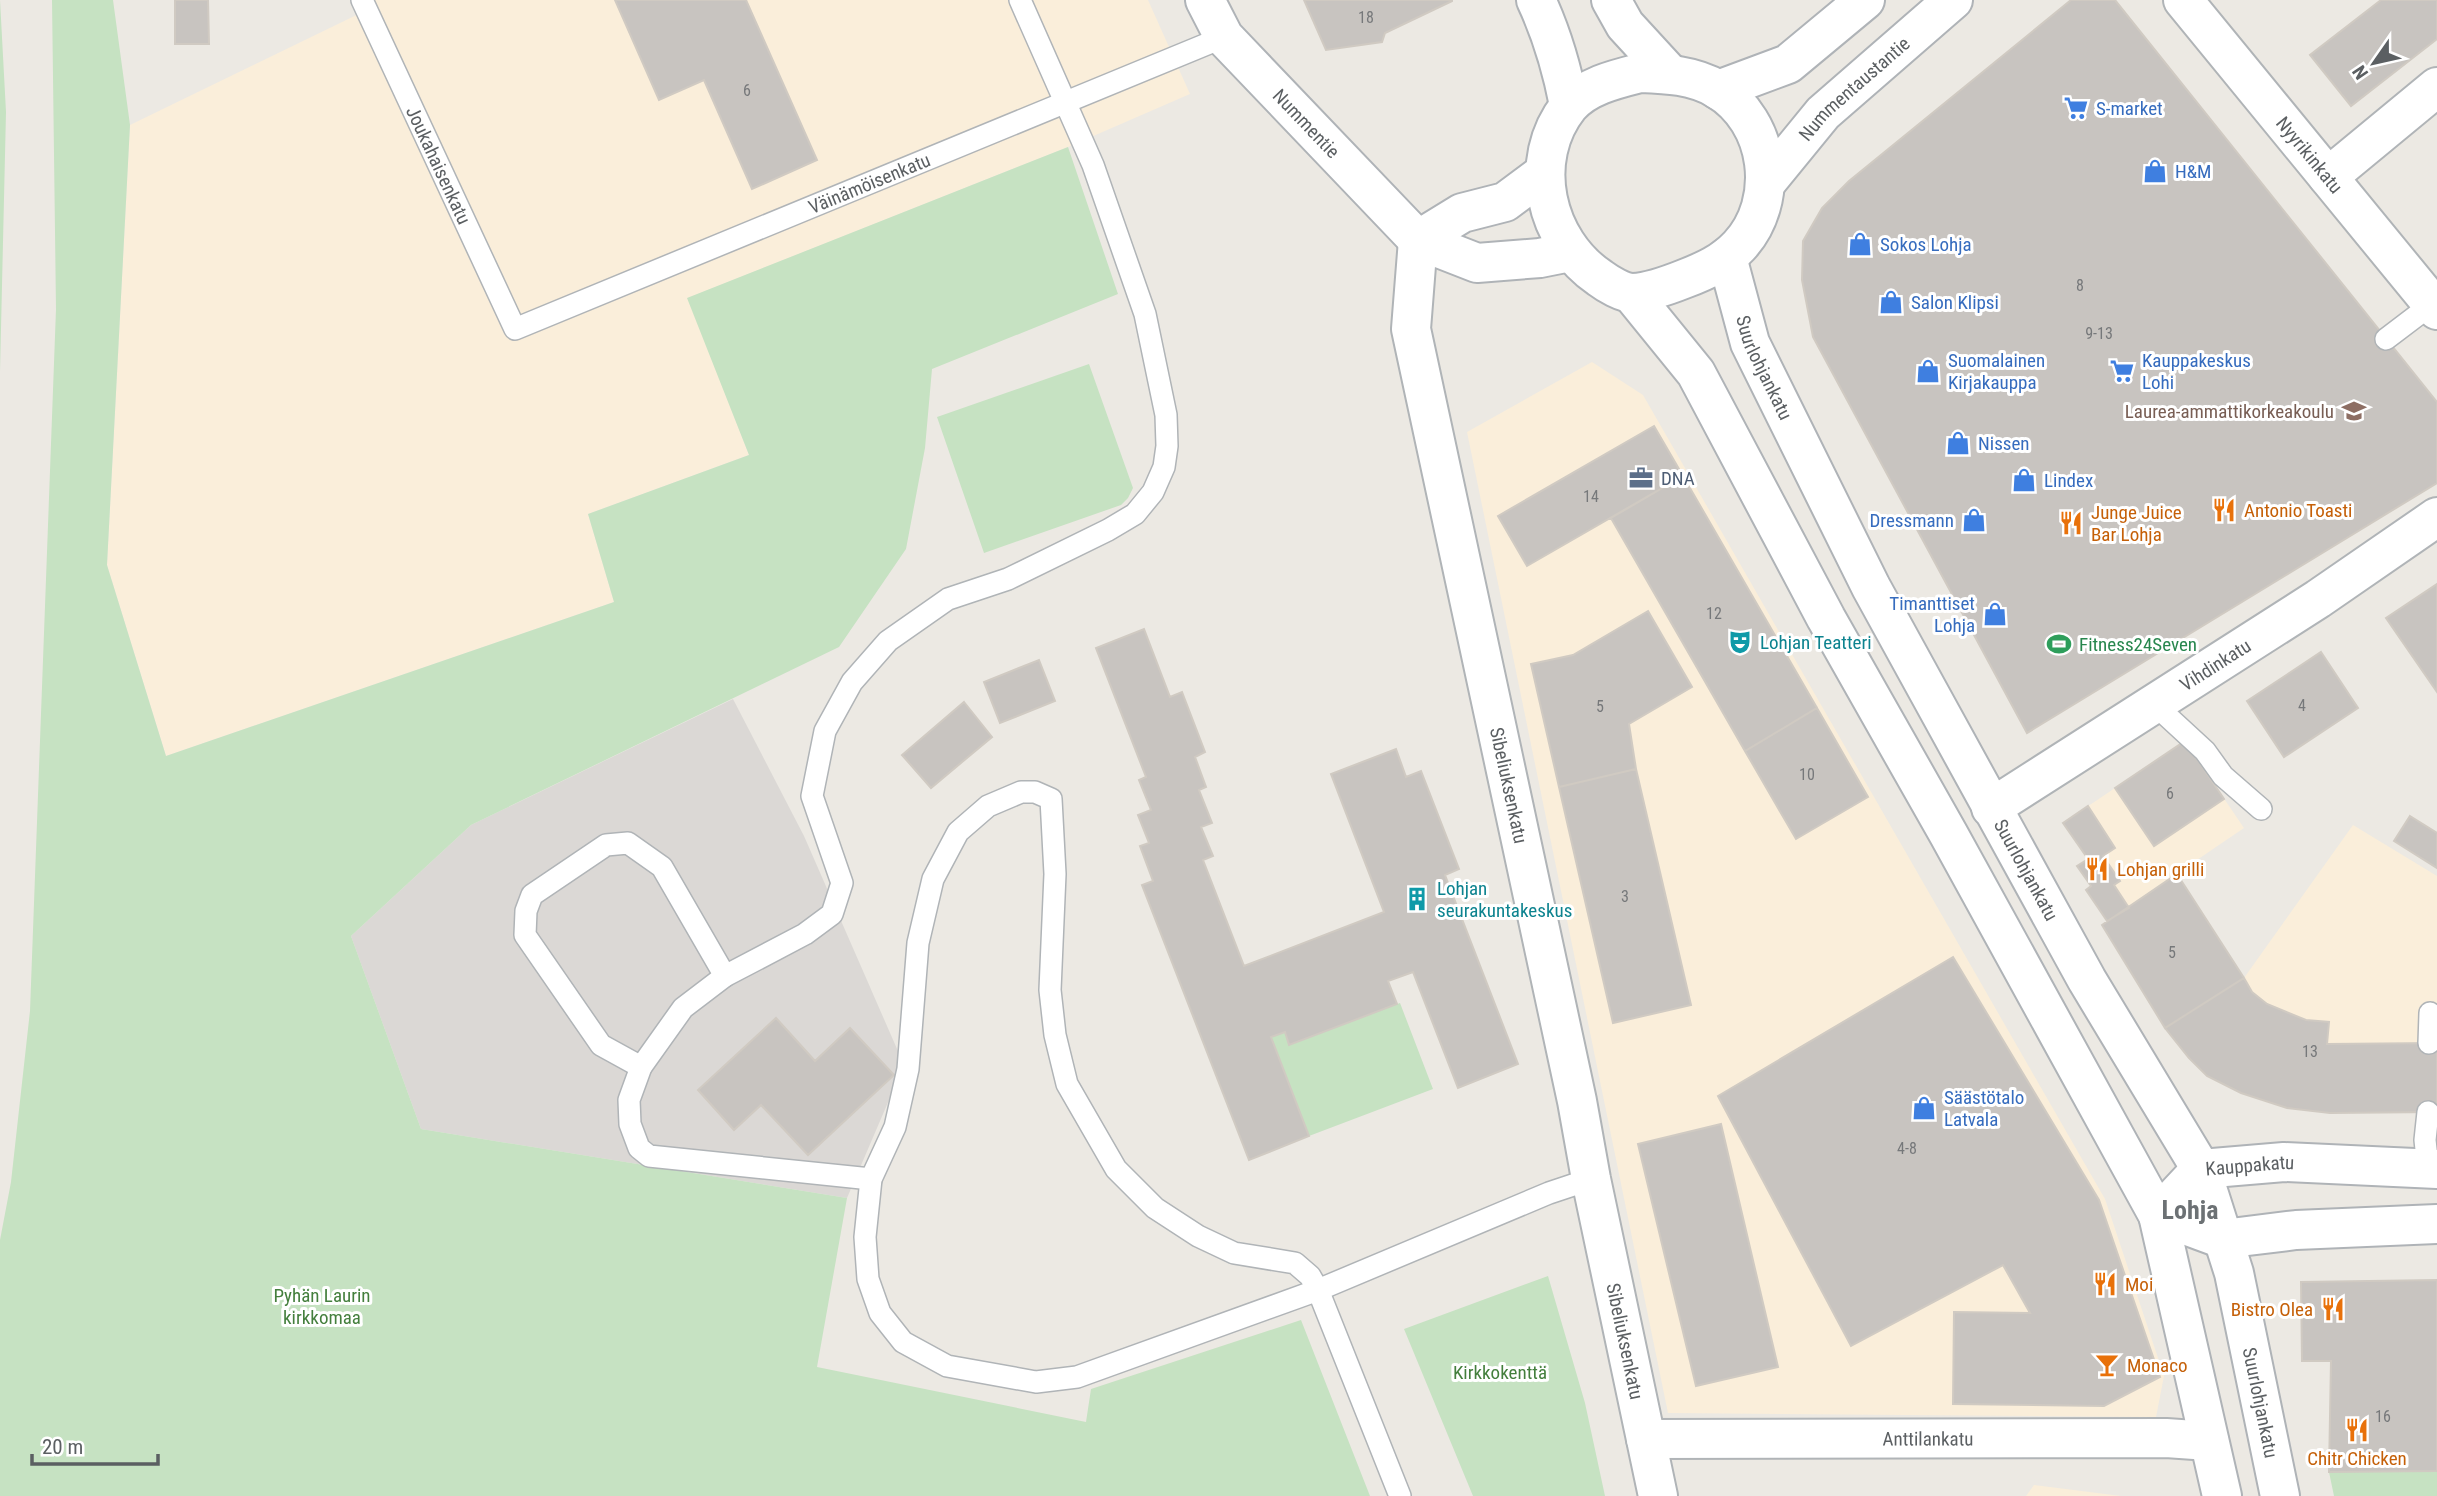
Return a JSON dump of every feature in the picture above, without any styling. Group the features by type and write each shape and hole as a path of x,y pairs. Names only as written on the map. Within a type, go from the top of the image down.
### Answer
{"main road":[{"name":"Nummentie","path":"1205,0 1224,37 1418,240 1477,263 1540,258 1570,251"},
{"path":"1536,0 1562,70 1569,106"},
{"path":"1611,0 1625,25 1670,74"},
{"path":"1718,90 1788,64 1865,0"},
{"name":"Nummentaustantie","path":"1765,184 1823,113 1953,0"},
{"name":"Nyyrikinkatu","path":"2183,0 2434,307"},
{"path":"1631,293 1670,284 1709,269 1740,245 1760,210 1766,168 1756,134 1737,106 1718,90 1695,79 1670,74 1640,73 1611,80 1585,93 1569,106 1549,141 1544,173 1550,215 1570,251 1587,270 1608,284 1631,293 1696,373 1826,618 2158,1215 2222,1496"},
{"path":"2328,177 2437,87"},
{"path":"1418,240 1462,213 1505,202 1544,173"},
{"name":"Sibeliuksenkatu","path":"1418,240 1411,329 1575,1088 1591,1179 1658,1496"},
{"name":"Suurlohjankatu","path":"1727,257 1750,343 1871,587 2087,980 2201,1169 2234,1273 2280,1496"},
{"name":"Vihdinkatu","path":"1991,808 2318,599 2437,517"},
{"name":"Kauppakatu","path":"2158,1215 2201,1169 2284,1162 2432,1169"},
{"path":"2158,1215 2223,1239 2296,1230 2437,1224"},
{"name":"Anttilankatu","path":"1646,1439 2166,1438 2209,1441"}],"lane":[{"name":"Joukahaisenkatu","path":"362,0 515,330"},
{"path":"871,1180 649,1156 639,1148 630,1124 629,1100 641,1067 684,1007 725,975 806,934 832,914 842,883 812,796 825,731 852,682 888,642 947,598 1008,579 1135,514 1153,492 1164,467 1167,415 1145,314 1093,165 1020,0"},
{"name":"Väinämöisenkatu","path":"515,330 1066,100 1224,37"},
{"path":"2386,339 2434,307"},
{"path":"2154,704 2205,751 2223,776 2260,809"},
{"path":"1400,1496 1318,1290 1310,1276 1295,1263 1234,1253 1198,1236 1155,1208 1116,1169 1067,1084 1055,1035 1050,990 1055,874 1051,799 1035,792 1021,792 988,806 958,832 933,879 918,943 908,1069 895,1126 871,1180 865,1237 867,1279 880,1313 903,1342 947,1366 1036,1382 1077,1377 1318,1290 1549,1193 1591,1179"},
{"path":"641,1067 601,1045 525,935 526,911 533,895 606,845 628,843 662,867 725,975"},
{"path":"2429,1043 2430,1013"},
{"path":"2428,1112 2425,1140 2432,1169"}],"shaded area":[{"path":"370,0 1148,0 1190,94 1068,147 688,298 749,455 588,514 614,602 166,756 107,565 130,125 373,7"},
{"path":"1592,362 1643,395 2105,1199 2164,1376 2156,1417 1668,1413 1467,432"},
{"path":"733,699 804,836 901,1058 898,1079 847,1198 421,1129 351,936 471,825"},
{"path":"2185,741 2244,828 2107,921 2086,890 2091,886 2077,866 2088,859 2063,823"},
{"path":"2353,825 2437,876 2437,1112 2330,1113 2287,1108 2263,1101 2207,1076 2165,1028 2244,978"},
{"path":"2034,1485 2121,1496 2026,1496"}],"green space":[{"path":"0,0 6,112 0,372"},
{"name":"Pyhän Laurin kirkkomaa","path":"52,0 113,0 130,125 107,565 166,756 614,602 588,514 749,455 687,298 1068,147 1118,294 932,369 925,448 906,549 839,647 471,825 351,936 421,1129 847,1198 817,1367 1086,1422 1091,1389 1301,1320 1370,1496 0,1496 0,1240 11,1182 30,1011 56,309"},
{"path":"1089,364 1133,488 1128,498 1121,505 984,553 937,417"},
{"path":"1400,1003 1433,1089 1309,1136 1271,1037 1285,1032 1290,1045"},
{"name":"Kirkkokenttä","path":"1548,1276 1585,1403 1605,1496 1473,1496 1404,1329"},
{"path":"2437,1471 2437,1496 2334,1496 2329,1472"}],"building":[{"path":"175,0 208,0 209,44 175,44"},
{"path":"615,0 746,0 817,160 752,189 704,80 659,100"},
{"path":"1304,0 1452,1 1385,33 1382,42 1326,50"},
{"name":"Kauppakeskus Lohi","path":"2071,0 2115,0 2437,402 2437,483 2027,733 1813,337 1802,280 1803,241 1822,208 1849,181"},
{"path":"2381,0 2437,0 2437,39 2351,106 2310,55"},
{"path":"1654,426 1683,476 1527,566 1498,516"},
{"path":"1683,476 1817,708 1745,751 1611,518"},
{"path":"2437,584 2437,692 2386,618"},
{"path":"1648,611 1692,687 1629,724 1636,769 1559,787 1531,664 1573,655"},
{"name":"Lohjan seurakuntakeskus","path":"1144,629 1170,697 1182,692 1205,752 1195,757 1206,787 1199,790 1212,823 1201,827 1213,856 1203,860 1244,966 1384,912 1331,774 1396,749 1406,777 1421,771 1459,869 1445,875 1518,1064 1458,1088 1413,972 1388,981 1397,1004 1289,1045 1285,1032 1271,1037 1309,1136 1249,1160 1142,885 1153,881 1140,846 1149,843 1138,815 1151,810 1139,780 1146,777 1096,648"},
{"path":"2321,652 2358,708 2284,757 2247,701"},
{"path":"1039,660 1055,701 1000,723 984,682"},
{"path":"964,702 992,737 931,788 902,755"},
{"path":"1817,708 1868,797 1796,839 1745,751"},
{"path":"2185,741 2224,799 2154,846 2115,788"},
{"path":"1636,769 1691,1005 1613,1023 1559,787"},
{"path":"2088,806 2115,848 2103,856 2120,881 2114,885 2129,908 2107,921 2086,890 2091,886 2077,866 2088,859 2063,823"},
{"path":"2410,816 2437,833 2437,868 2394,841"},
{"path":"2177,874 2244,978 2165,1028 2102,925"},
{"path":"1953,957 2099,1200 2160,1377 2104,1406 1953,1404 1954,1312 2030,1313 2003,1265 1851,1346 1718,1096"},
{"path":"2244,978 2252,992 2267,1004 2306,1020 2329,1022 2327,1044 2437,1043 2437,1112 2330,1113 2287,1108 2241,1093 2207,1076 2165,1028"},
{"path":"776,1018 815,1061 850,1028 894,1075 808,1155 761,1105 734,1130 698,1090"},
{"path":"1721,1124 1778,1367 1696,1386 1638,1144"},
{"path":"2437,1280 2437,1471 2329,1472 2331,1361 2302,1361 2301,1282"}],"place":[{"name":"S-market","path":"2076,108"},
{"name":"H&M","path":"2155,171"},
{"name":"Sokos Lohja","path":"1860,244"},
{"name":"Salon Klipsi","path":"1891,302"},
{"name":"Suomalainen Kirjakauppa","path":"1928,371"},
{"name":"Kauppakeskus Lohi","path":"2122,371"},
{"name":"Laurea-ammattikorkeakoulu","path":"2354,411"},
{"name":"Nissen","path":"1958,443"},
{"name":"DNA","path":"1641,478"},
{"name":"Lindex","path":"2024,480"},
{"name":"Antonio Toasti","path":"2224,510"},
{"name":"Dressmann","path":"1974,520"},
{"name":"Junge Juice Bar Lohja","path":"2071,523"},
{"name":"Timanttiset Lohja","path":"1995,614"},
{"name":"Lohjan Teatteri","path":"1740,642"},
{"name":"Fitness24Seven","path":"2059,644"},
{"name":"Lohjan grilli","path":"2097,869"},
{"name":"Lohjan seurakuntakeskus","path":"1417,899"},
{"name":"Säästötalo Latvala","path":"1924,1108"},
{"name":"Moi","path":"2105,1284"},
{"name":"Bistro Olea","path":"2333,1309"},
{"name":"Monaco","path":"2107,1365"},
{"name":"Chitr Chicken","path":"2357,1430"}],"district":[{"name":"Lohja","path":"2190,1210"}]}
